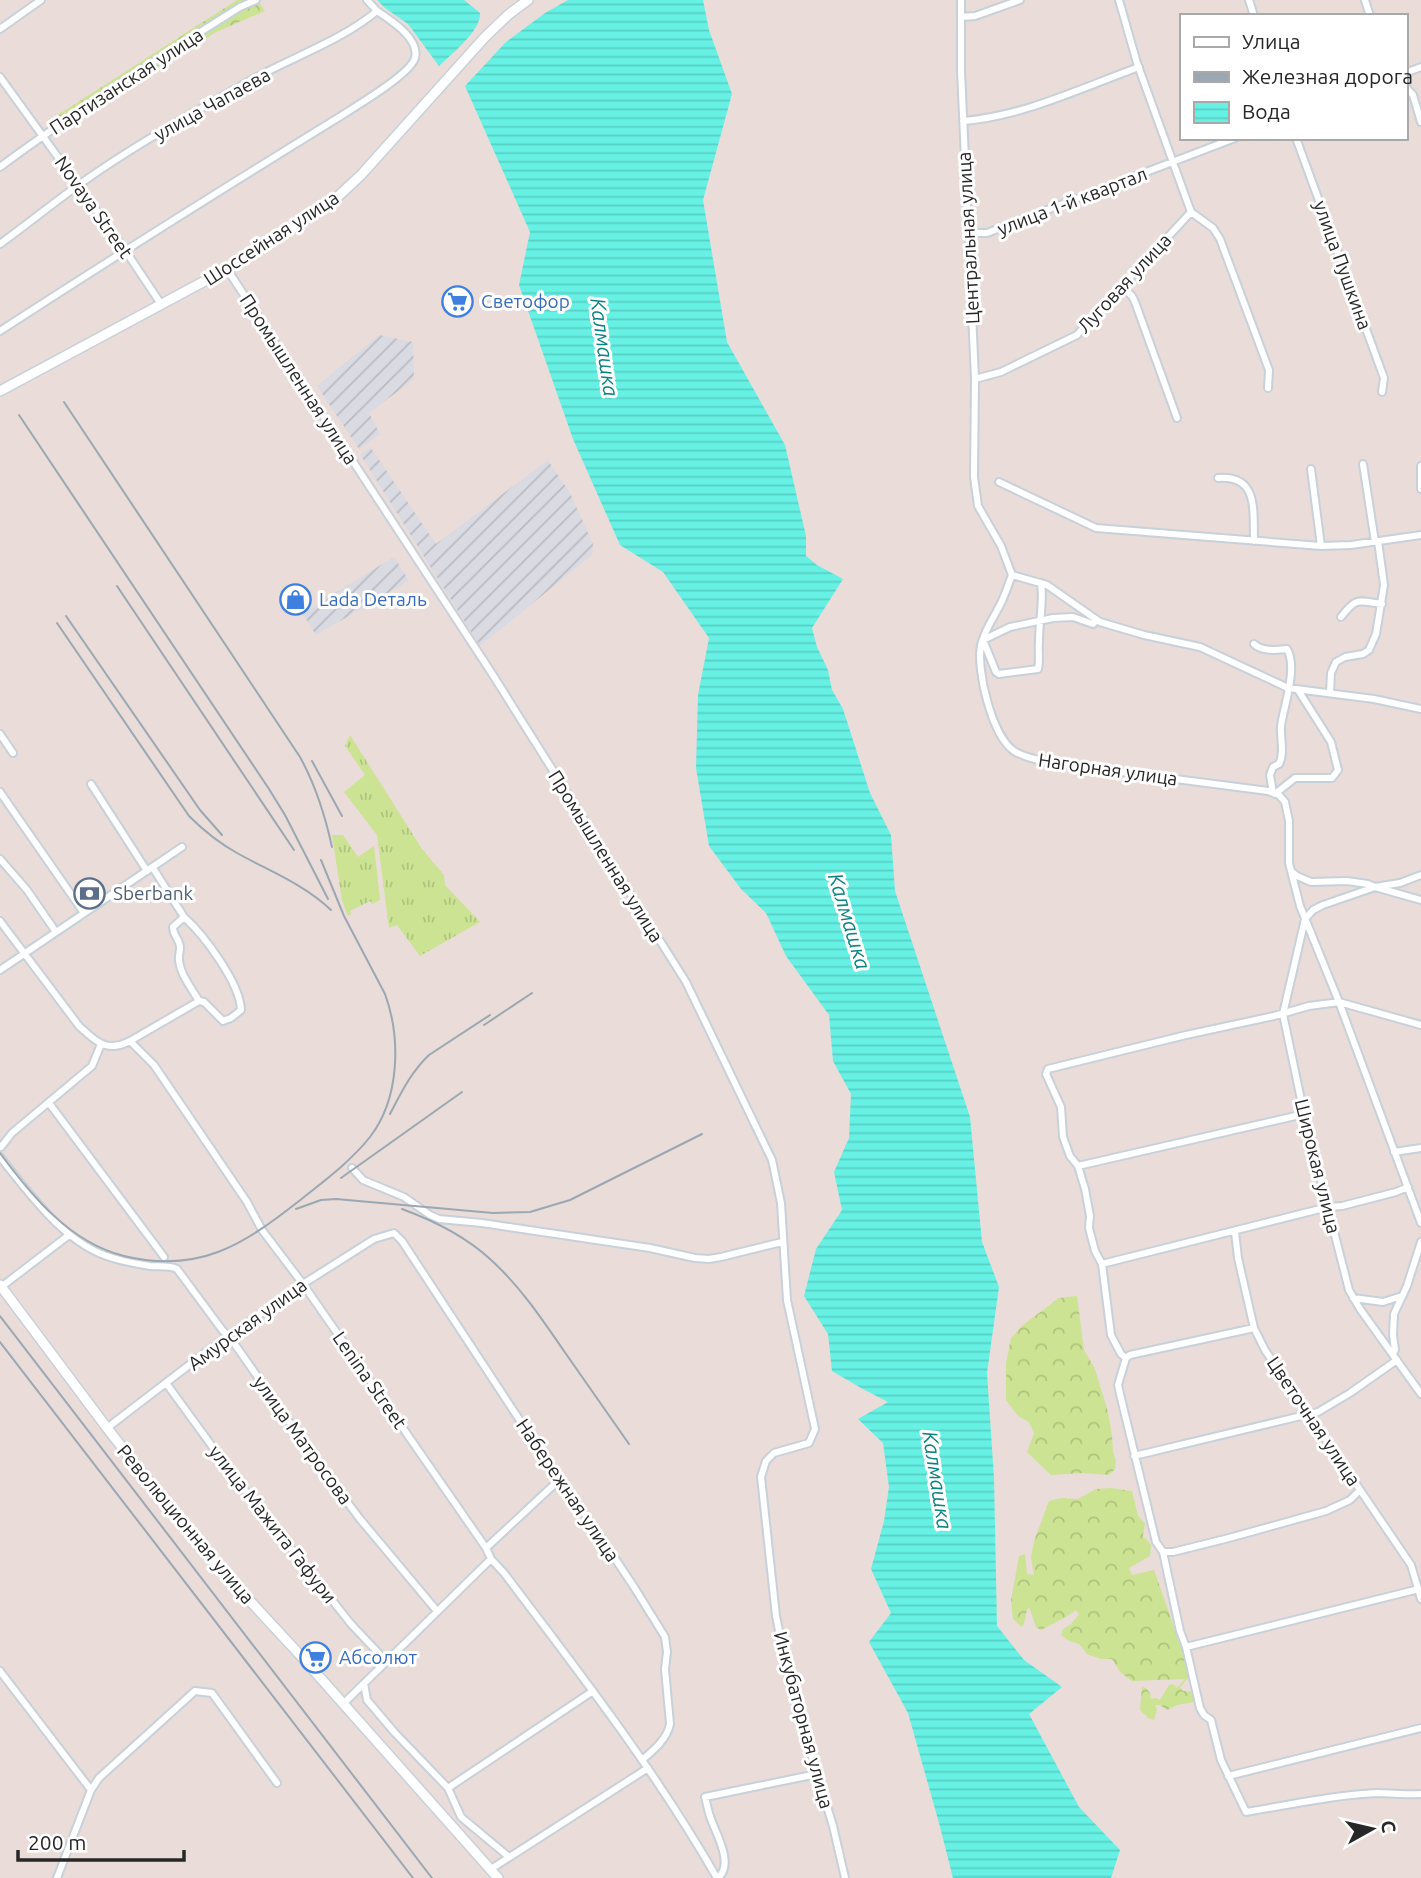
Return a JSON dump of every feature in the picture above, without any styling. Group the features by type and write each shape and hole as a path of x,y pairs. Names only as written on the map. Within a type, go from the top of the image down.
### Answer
{"main road":[{"name":"Шоссейная улица","path":"0,391 227,269 331,203 361,176 477,46 508,15 528,0"},
{"name":"Революционная улица","path":"1,1286 201,1548 498,1878"}],"street":[{"path":"0,29 41,0"},
{"name":"Партизанская улица","path":"0,167 43,135 240,7 256,0"},
{"path":"0,331 373,95 407,70 415,59 412,44 401,27 377,11 367,0"},
{"name":"Центральная улица","path":"961,0 961,71 975,379 974,477 978,506 1001,546 1012,575"},
{"path":"961,17 975,16 1020,0"},
{"path":"1119,0 1139,67 1191,212 1213,228 1220,239 1269,370 1268,388"},
{"name":"улица Чапаева","path":"0,244 78,186 146,141 249,81 364,22 377,11"},
{"path":"963,121 989,119 1032,107 1139,67"},
{"name":"Novaya Street","path":"0,77 161,304"},
{"path":"1407,88 1413,96 1421,122"},
{"name":"улица 1-й квартал","path":"968,233 987,233 1230,140"},
{"name":"улица Пушкина","path":"1297,140 1384,378 1382,392"},
{"name":"Луговая улица","path":"975,379 1001,372 1077,335 1191,212"},
{"name":"Промышленная улица","path":"227,269 491,672 686,982 772,1160 781,1203 787,1300 815,1429 809,1443 774,1453 766,1461 761,1477"},
{"path":"1122,287 1135,302 1177,418"},
{"path":"1330,693 1331,673 1336,662 1369,650 1376,634 1382,604 1383,571 1363,464"},
{"path":"1421,466 1421,489"},
{"path":"1311,469 1321,546"},
{"path":"1218,478 1234,478 1242,481 1249,489 1254,541"},
{"path":"999,482 1096,528 1321,546 1351,545 1421,535"},
{"path":"1012,575 1047,585 1097,620 1144,635 1199,647 1289,688 1374,699 1421,709"},
{"name":"Нагорная улица","path":"1012,575 986,630 979,659 997,730 1015,752 1045,762 1272,793"},
{"path":"1041,583 1043,597 1040,622 1038,669 999,674 983,640 1010,627 1040,622 1064,617 1073,617 1093,624 1097,620"},
{"path":"1341,617 1352,604 1359,601 1382,604"},
{"path":"1254,644 1258,648 1290,651 1291,673 1281,727 1283,758 1273,767 1270,775 1272,793 1285,802 1291,871 1305,919 1339,1002 1421,1223"},
{"path":"1272,793 1295,778 1332,778 1338,770 1331,742 1298,690"},
{"path":"0,734 13,753"},
{"path":"91,784 184,917 221,963 238,992 241,1010 231,1018 223,1021 204,1002 199,1001 181,970 178,961 180,943 173,927 184,917"},
{"path":"0,792 84,913"},
{"path":"0,970 182,847"},
{"path":"0,859 27,890 56,932"},
{"path":"1291,871 1311,882 1347,881 1368,884 1421,900"},
{"path":"1305,919 1313,910 1323,905 1382,884 1400,883 1421,875"},
{"name":"Широкая улица","path":"1305,919 1283,1014 1304,1114 1353,1298 1421,1394"},
{"path":"0,921 79,1026 101,1044 123,1045 199,1001"},
{"path":"1126,1357 1121,1354 1111,1335 1102,1264 1095,1251 1089,1228 1088,1202 1078,1166 1070,1156 1063,1137 1061,1107 1046,1074 1048,1069 1308,1006 1339,1002 1421,1025"},
{"name":"Lenina Street","path":"130,1041 155,1066 247,1202 262,1230 303,1284 491,1559 593,1691 648,1768 718,1878"},
{"path":"1,1147 12,1133 92,1066 101,1044"},
{"path":"49,1103 164,1256"},
{"path":"1078,1166 1304,1114"},
{"path":"1394,1152 1421,1148"},
{"path":"0,1157 43,1210 69,1235 1,1286"},
{"path":"352,1168 363,1180 404,1197 439,1219 709,1259 782,1242"},
{"path":"1102,1264 1328,1207 1381,1197 1408,1187"},
{"name":"Цветочная улица","path":"1235,1232 1238,1258 1254,1328 1265,1350 1411,1565 1421,1599"},
{"name":"Амурская улица","path":"107,1428 303,1284 374,1239 394,1233"},
{"name":"Набережная улица","path":"394,1233 460,1328 559,1480 606,1545 665,1637 670,1724 660,1744 642,1760"},
{"name":"улица Матросова","path":"69,1235 110,1258 177,1269 229,1336 360,1519 437,1611"},
{"path":"1134,1456 1318,1412 1350,1393 1395,1357 1394,1314 1415,1264 1421,1242"},
{"path":"1353,1298 1383,1302 1402,1296"},
{"path":"1126,1357 1254,1328"},
{"path":"1126,1357 1118,1385 1156,1542 1163,1552 1200,1708 1211,1720 1213,1734 1228,1776 1246,1812 1356,1795 1421,1794"},
{"name":"улица Мажита Гафури","path":"166,1383 233,1475 351,1624 386,1661"},
{"name":"Инкубаторная улица","path":"761,1477 776,1616 790,1685 833,1826 845,1878"},
{"path":"486,1548 559,1480"},
{"path":"1163,1552 1174,1552 1326,1511 1350,1500 1360,1490"},
{"path":"343,1704 491,1559"},
{"path":"1186,1647 1420,1589"},
{"path":"0,1671 91,1790"},
{"path":"364,1683 367,1700 449,1788 461,1817 509,1857"},
{"path":"57,1878 91,1790 99,1778 195,1691 212,1693 277,1783"},
{"path":"449,1788 593,1691"},
{"path":"1228,1776 1421,1728"},
{"path":"491,1869 648,1768"},
{"path":"718,1878 725,1865 723,1850 705,1797 817,1774"}],"shaded area":[{"path":"379,335 413,342 414,379 369,413 380,434 359,449 317,386"},
{"path":"371,448 436,544 548,460 570,493 593,544 592,555 480,646 360,454"},
{"path":"394,557 409,581 316,635 302,613"}],"green space":[{"path":"237,0 257,0 265,11 216,32 55,135 47,122"},
{"path":"350,735 422,849 444,875 445,885 480,922 420,956 397,925 389,928 377,835 344,792 365,775 345,746"},
{"path":"332,835 343,835 358,857 374,846 380,900 372,904 370,901 350,911 348,916 342,900"},
{"path":"1077,1296 1084,1350 1095,1369 1108,1412 1116,1461 1115,1469 1109,1475 1051,1475 1027,1452 1034,1433 1029,1422 1018,1416 1006,1400 1006,1363 1011,1338 1023,1325 1059,1298"},
{"path":"1096,1489 1132,1491 1138,1516 1145,1523 1143,1536 1151,1545 1150,1556 1129,1568 1132,1575 1154,1570 1187,1664 1189,1677 1180,1687 1183,1691 1194,1692 1194,1702 1167,1710 1155,1705 1157,1710 1154,1720 1140,1710 1142,1687 1150,1693 1151,1699 1160,1700 1169,1685 1173,1684 1177,1688 1185,1679 1132,1681 1120,1672 1112,1659 1101,1659 1087,1654 1079,1644 1061,1635 1063,1629 1079,1614 1076,1610 1041,1630 1036,1627 1029,1607 1022,1627 1013,1619 1011,1600 1019,1556 1025,1554 1027,1574 1034,1575 1031,1557 1034,1541 1049,1501 1078,1499"}],"water":[{"path":"377,0 464,0 480,13 479,20 464,42 439,66 408,24"},
{"name":"Калмашка","path":"568,0 703,0 709,30 732,94 703,200 727,342 785,445 806,536 806,556 843,579 812,628 828,670 832,690 843,709 870,793 891,835 895,891 970,1117 982,1242 999,1287 987,1373 994,1478 997,1626 1024,1660 1062,1687 1029,1714 1079,1807 1120,1850 1111,1878 953,1878 908,1713 869,1642 891,1613 871,1569 884,1521 889,1487 883,1443 858,1419 888,1402 832,1371 828,1334 804,1296 816,1249 842,1210 834,1172 849,1138 851,1094 833,1061 829,1015 786,956 766,913 741,889 709,846 696,768 698,695 709,638 663,572 620,545 573,439 519,285 530,232 465,86 506,42 545,13"}],"railway":[{"path":"64,402 300,757 319,801 332,847"},
{"path":"19,415 269,789 328,899"},
{"path":"117,586 294,850"},
{"path":"66,616 200,810 222,835"},
{"path":"57,623 189,816 224,845 298,885 331,910"},
{"path":"312,761 342,816"},
{"path":"0,1153 39,1201 69,1229 104,1249 151,1261 198,1258 239,1242 278,1217 345,1163 370,1137 387,1104 395,1067 394,1029 385,994 344,916 321,860"},
{"path":"484,1025 532,993"},
{"path":"390,1114 402,1091 429,1055 490,1015"},
{"path":"341,1178 462,1092"},
{"path":"296,1209 321,1200 336,1199 493,1213 530,1212 570,1200 702,1134"},
{"path":"402,1209 460,1236 501,1269 539,1315 629,1444"},
{"path":"0,1316 432,1878"},
{"path":"0,1342 413,1878"}],"place":[{"name":"Светофор","path":"458,301"},
{"name":"Lada Dеталь","path":"296,599"},
{"name":"Sberbank","path":"90,893"},
{"name":"Абсолют","path":"316,1657"}]}
